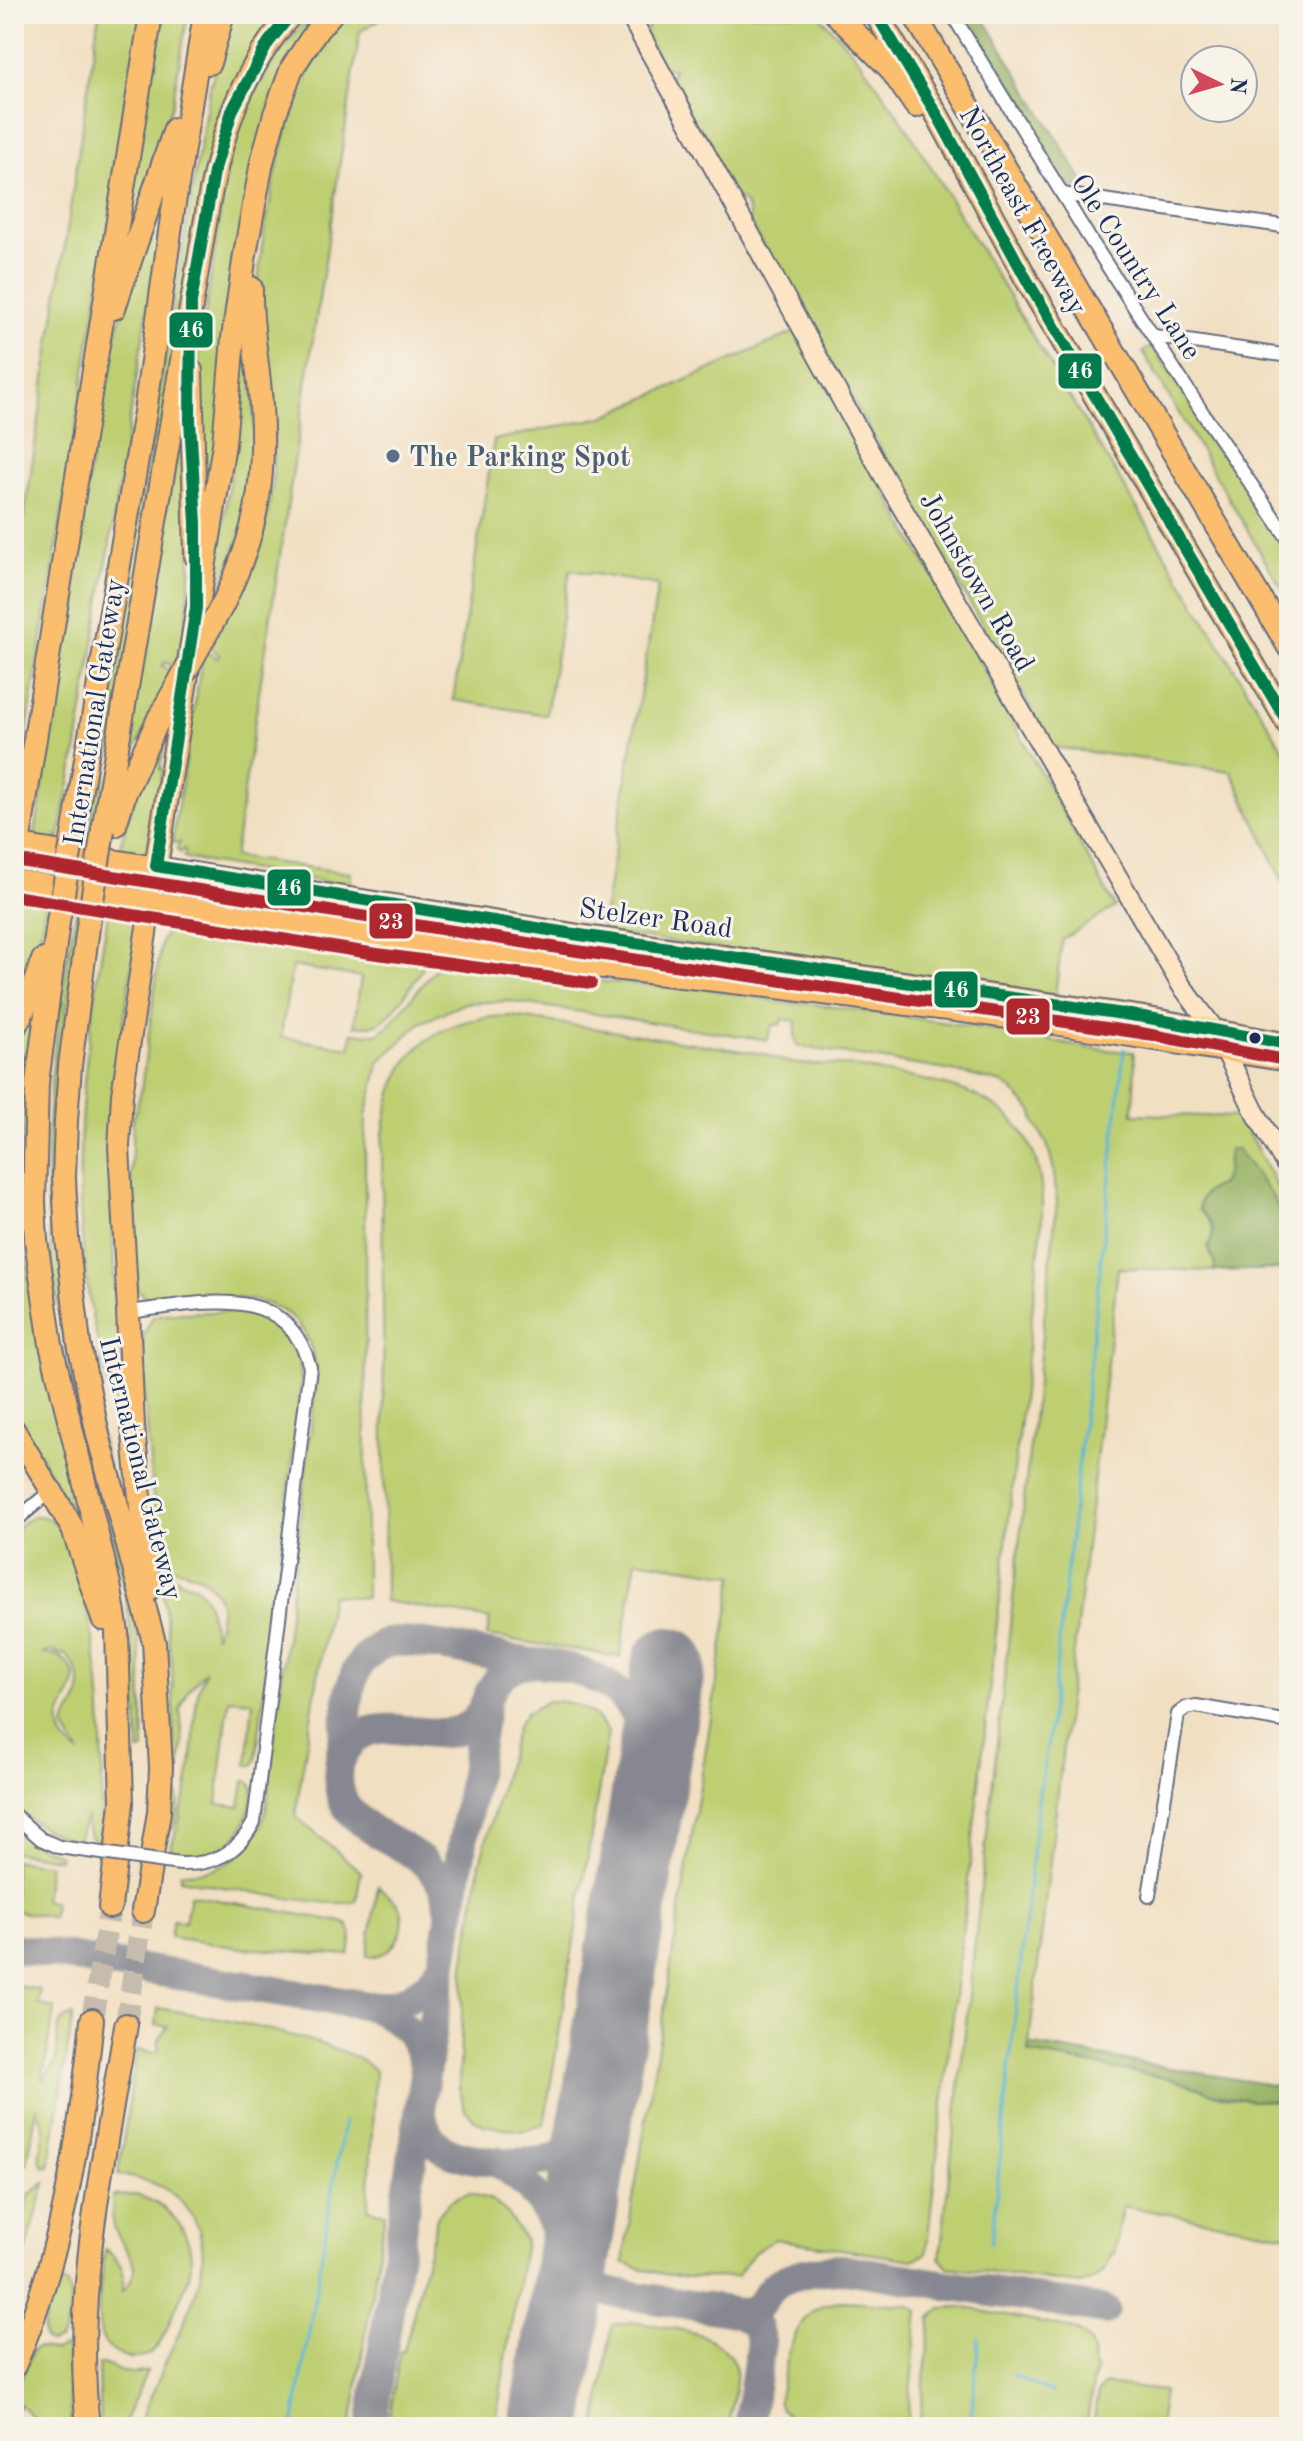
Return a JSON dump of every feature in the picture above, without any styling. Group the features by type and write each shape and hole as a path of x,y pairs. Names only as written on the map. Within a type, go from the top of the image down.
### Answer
{"highway":[{"path":"15,851 151,14"},
{"path":"92,379 181,111 202,14"},
{"name":"International Gateway","path":"110,1907 122,1803 117,1632 109,1584 51,1345 36,1240 33,1165 37,1083 58,922 155,336 202,14"},
{"path":"155,336 183,210 204,78 223,14"},
{"name":"International Gateway","path":"143,1911 159,1812 161,1768 154,1642 98,1435 79,1344 64,1178 70,1066 96,876 108,830 214,172 228,121 247,77 291,14"},
{"path":"156,866 224,444 235,324 256,200 275,114 292,68 331,14"},
{"path":"836,14 890,68 929,124 1028,282"},
{"name":"Northeast Freeway","path":"876,14 939,118 1028,282 1289,725"},
{"name":"Northeast Freeway","path":"916,14 1289,647"},
{"path":"108,830 159,718 244,561 258,506 263,462 261,405 250,302 256,200"},
{"path":"191,302 190,420 196,523 196,608"},
{"path":"14,1028 29,999 58,922"},
{"path":"128,1312 133,1426 154,1642"},
{"path":"51,1491 73,1529 93,1584 120,1686"},
{"path":"14,2387 66,2199 86,2084 92,2020"},
{"path":"88,2427 84,2346 90,2240 126,2025"},
{"path":"14,2366 30,2326"}],"main road":[{"name":"Johnstown Road","path":"629,14 883,475 1181,985 1215,1030 1289,1170"},
{"name":"Stelzer Road","path":"15,851 156,866 580,935 1144,1017 1289,1044"},
{"path":"128,1312 119,1147 122,1095 156,866"},
{"name":"Stelzer Road","path":"14,880 490,955 1054,1024 1289,1061"},
{"path":"14,1429 51,1491"}],"street":[{"name":"Ole Country Lane","path":"952,14 1062,194 1289,540"},
{"path":"1062,194 1289,227"},
{"path":"1154,336 1289,356"},
{"path":"14,1815 46,1843 59,1847 180,1864 210,1862 226,1855 247,1836 254,1822 310,1367 306,1352 292,1328 256,1305 214,1303 128,1312"},
{"path":"14,1522 51,1491"},
{"path":"1149,1896 1178,1714 1196,1706 1289,1722"},
{"path":"14,1822 27,1828"}],"green space":[{"path":"99,14 143,14 14,809 14,587"},
{"path":"157,14 188,14 172,105 119,274"},
{"path":"231,14 282,14 237,79 93,842 86,841 210,87"},
{"path":"311,14 319,14 279,85 209,530 197,368 229,155 241,119 255,91 272,62"},
{"path":"347,14 389,14 360,31 234,857 351,873 350,886 189,859 183,856 186,852 184,849 180,853 177,848 180,842 174,843 173,836 202,660 206,652 217,658 220,655 209,647 249,569 269,507 273,438 259,286 275,175 305,80 330,36"},
{"path":"635,14 818,14 859,59 907,128 1289,759 1289,894 1231,771 1053,747 749,221 746,205 733,195 669,76 673,69 662,67 645,33 650,23"},
{"path":"961,14 981,14 1083,185 1077,188 1064,183"},
{"path":"169,175 76,753 59,837 56,836 58,844 36,838 35,834 60,675 59,651 106,370 130,284"},
{"path":"245,325 254,399 254,499 216,600 222,563 218,562"},
{"path":"797,331 1115,907 1062,940 1055,996 601,932 658,585 570,570 546,715 453,700 494,440 603,417"},
{"path":"1153,346 1289,548 1289,601 1143,352"},
{"path":"184,403 191,542 184,642 176,668 165,662 162,666 174,673 123,773"},
{"path":"167,724 160,769 163,770 148,854 142,857 118,853 133,801"},
{"path":"24,895 47,898 39,942 14,1009 14,926 18,898"},
{"path":"109,909 139,915 110,1103 109,1175 127,1463 87,1285 80,1190 83,1096"},
{"path":"76,911 82,912 57,1086 54,1188 136,1621 144,1750 139,1751 127,1603 61,1323 50,1238 47,1191 50,1097 60,1004"},
{"path":"182,923 419,960 423,968 396,1006 379,1023 366,1026 354,1026 361,977 292,966 281,1037 350,1048 352,1033 377,1034 389,1025 436,968 446,964 523,976 709,989 791,1004 800,1002 1133,1052 1133,1114 1240,1117 1289,1209 1289,1230 1271,1194 1226,1172 1221,1184 1203,1196 1199,1210 1212,1222 1214,1235 1208,1248 1215,1263 1214,1271 1118,1268 1028,2053 1172,2079 1224,2097 1289,2103 1289,2235 1122,2206 1114,2254 1111,2254 1101,2275 1080,2284 948,2267 940,2258 1057,1202 1053,1166 1033,1112 1002,1083 953,1071 797,1046 796,1021 783,1019 781,1024 773,1025 767,1040 509,1001 465,1003 420,1023 380,1061 366,1116 365,1147 366,1598 331,1595 295,1816 361,1872 356,1901 300,1900 180,1879 181,1873 211,1869 235,1858 253,1838 266,1810 316,1384 312,1350 301,1327 284,1311 262,1302 238,1299 155,1301 146,1298 137,1288 131,1174 133,1120 141,1091 161,943 168,930"},
{"path":"34,1006 23,1154 28,1266 41,1357 83,1515 80,1519 14,1412 14,1043"},
{"path":"512,1016 764,1054 792,1063 851,1066 963,1090 989,1102 1010,1118 1026,1138 1037,1164 1042,1195 1041,1233 926,2254 913,2260 774,2239 754,2253 737,2276 679,2276 623,2262 734,1575 636,1560 620,1657 487,1636 490,1619 385,1601 382,1146 386,1116 403,1068 416,1050 434,1035 481,1018"},
{"path":"1229,1149 1237,1149 1271,1194 1289,1230 1289,1269 1214,1271 1215,1263 1208,1247 1212,1226 1199,1209 1206,1193 1222,1184"},
{"path":"235,1311 250,1313 275,1324 292,1343 301,1384 256,1760 253,1765 247,1765 253,1701 229,1699 217,1804 240,1807 244,1781 254,1788 252,1800 244,1824 229,1844 219,1851 194,1857 170,1850 189,1781 196,1702 206,1670 188,1691 180,1710 183,1744 176,1784 179,1809 173,1828 168,1832 174,1742 172,1666 158,1554 144,1390 144,1334 153,1317","holes":["168,1568 200,1577 217,1595 220,1611 215,1637 206,1599 198,1589 176,1578"]},
{"path":"35,1516 51,1520 58,1526 70,1552 85,1602 101,1704 99,1842 90,1837 86,1818 78,1840 51,1832 14,1807 14,1533 22,1523","holes":["50,1651 66,1655 77,1672 80,1691 64,1727 80,1754 63,1738 59,1724 74,1686 74,1676 70,1666 59,1656 42,1654"]},
{"path":"548,1701 566,1702 590,1712 608,1732 544,2125 522,2131 484,2125 465,2110 459,2087 464,1966 480,1863 517,1727 526,1713"},
{"path":"14,1829 60,1855 59,1859 14,1852"},
{"path":"14,1860 49,1865 44,1900 54,1902 52,1917 14,1911"},
{"path":"378,1886 398,1905 403,1922 391,1947 376,1956 367,1956"},
{"path":"190,1895 342,1922 348,1925 352,1935 349,1955 240,1948 170,1937 173,1920 185,1922"},
{"path":"14,1985 40,1990 38,2005 55,2008 42,2081 56,2059 58,2027 73,2015 49,2167 43,2166 40,2157 44,2131 37,2108 27,2164 14,2161"},
{"path":"158,2008 307,2040 337,2049 361,2060 375,2071 368,2209 385,2213 351,2427 137,2427 190,2308 202,2267 198,2227 188,2209 164,2188 118,2174 137,2050 158,2053 159,2040 168,2026 156,2025"},
{"path":"1029,2044 1289,2088 1289,2103 1224,2097 1172,2079 1028,2053"},
{"path":"45,2183 14,2295 14,2239 23,2225 25,2204 30,2194"},
{"path":"470,2193 491,2200 505,2211 525,2240 495,2427 388,2427 400,2351 404,2351 437,2218 450,2202"},
{"path":"136,2195 160,2206 178,2223 185,2234 191,2258 187,2282 162,2339 150,2353 128,2358 108,2347 101,2334 100,2292 105,2249 122,2268 124,2279 121,2292 133,2275 132,2260 119,2238 112,2212 113,2196"},
{"path":"61,2283 66,2284 69,2290 70,2312 60,2340 50,2343 44,2339 45,2317"},
{"path":"842,2301 909,2305 918,2311 907,2427 834,2428 797,2420 784,2412 778,2400 789,2352 802,2323 825,2304"},
{"path":"961,2307 1073,2329 1084,2336 1090,2344 1093,2367 1096,2367 1086,2427 919,2427 931,2318 941,2308"},
{"path":"630,2322 693,2333 721,2346 731,2357 736,2371 728,2427 596,2427 612,2325"},
{"path":"37,2347 54,2351 64,2347 67,2351 71,2427 41,2427 20,2404 14,2416 14,2397"},
{"path":"98,2364 132,2373 147,2371 122,2427 100,2427"},
{"path":"1105,2384 1164,2391 1159,2427 1093,2427 1098,2393"}],"waterway":[{"path":"991,2243 1124,1049"},
{"path":"293,2427 344,2122"},
{"path":"970,2427 979,2338"},
{"path":"1013,2375 1052,2392"},
{"path":"971,2423 997,2427"}],"taxiway":[{"path":"450,1911 444,1889 422,1860 360,1821 342,1798 338,1770 353,1681 364,1659 387,1643 435,1645 531,1663"},
{"path":"371,2427 434,2016 490,1691 503,1674 525,1664 555,1665 603,1682 625,1700 636,1717 646,1744 651,1774"},
{"path":"340,1763 353,1741 370,1731 453,1732 471,1723 485,1703"},
{"path":"14,1948 368,2006 406,2029 418,2047 425,2069"},
{"path":"368,2006 391,2004 411,1996 420,1991 442,1965"},
{"path":"421,2106 427,2130 442,2148 468,2157 520,2163 552,2159 563,2154 583,2136 597,2112"},
{"path":"495,2162 511,2172 536,2197 579,2278 594,2289"},
{"path":"561,2255 564,2313"},
{"path":"604,2291 740,2313 759,2305 772,2288 785,2279 811,2272 846,2269 1105,2310"},
{"path":"740,2313 756,2325 761,2342 748,2427"}],"runway":[{"path":"546,2427 669,1664"}],"tunnel":[{"path":"92,2020 110,1907"},
{"path":"126,2025 143,1911"}],"transit line":[{"name":"46","path":"291,14 268,43 232,111 214,172 191,302 190,420 196,523 196,608 156,866 580,935 1144,1017 1289,1044"},
{"name":"46","path":"876,14 939,118 1028,282 1289,725"},
{"name":"23","path":"14,860 577,951 1141,1033 1286,1060"},
{"name":"23","path":"14,896 370,953 591,983"}],"place":[{"name":"The Parking Spot","path":"393,456"}]}
